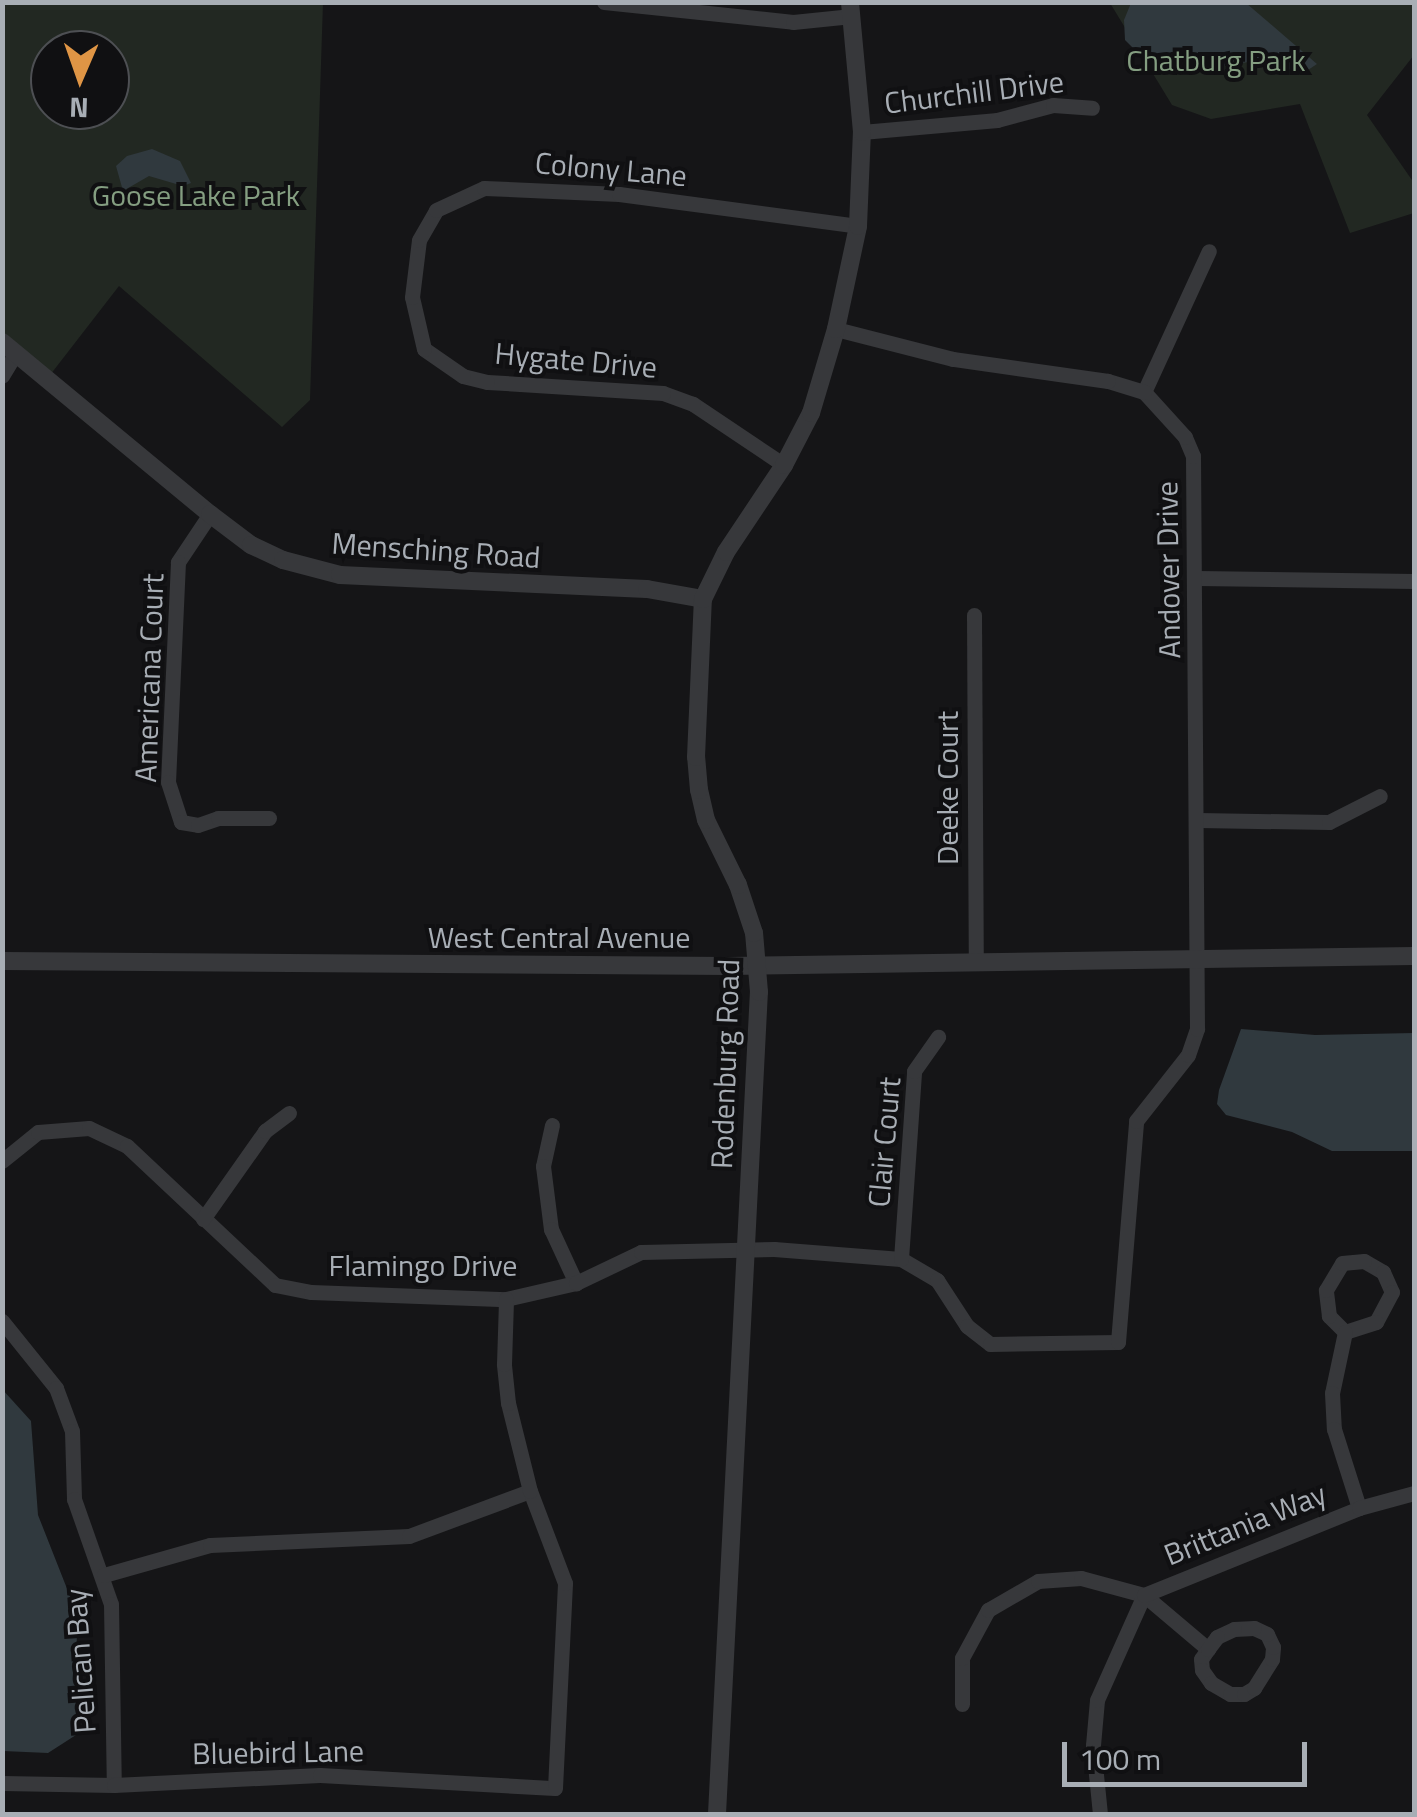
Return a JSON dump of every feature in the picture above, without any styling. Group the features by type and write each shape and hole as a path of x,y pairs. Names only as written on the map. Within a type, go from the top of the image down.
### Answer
{"street":[{"path":"604,2 793,22 851,9"},
{"name":"Rodenburg Road","path":"717,1814 744,1250 759,1030 758,964 748,917 715,844 699,790 696,757 703,598 811,412 836,329 858,226 862,132 851,9"},
{"name":"Churchill Drive","path":"862,132 997,120 1053,105 1092,108"},
{"name":"Colony Lane","path":"413,279 419,240 436,210 484,188 618,194 858,226"},
{"path":"836,329 954,359 1108,382 1144,392 1209,250"},
{"name":"Hygate Drive","path":"413,279 413,310 424,348 463,376 488,382 663,393 694,404 784,464"},
{"path":"2,376 9,348"},
{"name":"Mensching Road","path":"9,348 251,545 307,568 340,574 647,589 703,598"},
{"name":"Andover Drive","path":"902,1259 937,1280 967,1326 990,1344 1118,1342 1136,1122 1192,1047 1197,1029 1197,578 1193,456 1184,437 1144,392"},
{"name":"Americana Court","path":"210,514 178,562 168,782 180,822 198,825 218,818 269,818"},
{"path":"1197,578 1414,581"},
{"name":"Deeke Court","path":"974,614 976,962"},
{"path":"1198,820 1329,822 1380,796"},
{"name":"West Central Avenue","path":"2,961 758,964 1414,956"},
{"name":"Clair Court","path":"902,1259 914,1070 938,1036"},
{"path":"202,1219 264,1131 290,1113"},
{"path":"552,1125 543,1166 551,1228 576,1283"},
{"path":"2,1161 38,1132 89,1128 127,1146 275,1285 268,1302"},
{"name":"Flamingo Drive","path":"275,1285 311,1292 506,1299 576,1283 641,1252 744,1250 902,1259"},
{"path":"1364,1261 1383,1272 1392,1292 1376,1322 1345,1332 1329,1316 1326,1290 1342,1263 1364,1261"},
{"path":"104,1575 210,1546 409,1536 530,1492 506,1383 506,1299"},
{"name":"Pelican Bay","path":"2,1322 56,1388 72,1431 74,1499 84,1536 104,1575 111,1604 114,1784"},
{"path":"1345,1332 1332,1393 1334,1428 1360,1508"},
{"name":"Bluebird Lane","path":"2,1783 114,1784 320,1775 555,1788 564,1582 530,1492"},
{"name":"Brittania Way","path":"1100,1814 1093,1744 1098,1700 1144,1596 1360,1508 1414,1493"},
{"path":"962,1704 962,1658 988,1610 1021,1589 1071,1576 1144,1596 1208,1649"},
{"path":"1254,1628 1268,1634 1273,1647 1272,1659 1254,1688 1244,1694 1230,1694 1211,1683 1202,1670 1201,1659 1208,1649 1217,1637 1234,1629 1254,1628"}],"green space":[{"name":"Goose Lake Park","path":"2,3 323,3 310,400 282,427 119,286 47,379 3,342"},
{"name":"Chatburg Park","path":"1110,3 1414,3 1414,55 1367,115 1414,183 1414,213 1350,233 1300,104 1211,119 1172,105"}],"shaded area":[{"path":"1131,3 1246,3 1317,64 1305,72 1249,62 1182,71 1152,67 1125,40 1124,20"},
{"path":"152,149 180,161 191,183 183,186 149,176 123,191 116,166 127,156"},
{"path":"1241,1029 1315,1035 1414,1033 1414,1151 1332,1151 1292,1132 1226,1115 1217,1104 1219,1090"},
{"path":"2,1389 31,1421 38,1515 77,1614 76,1735 48,1753 3,1751"}]}
